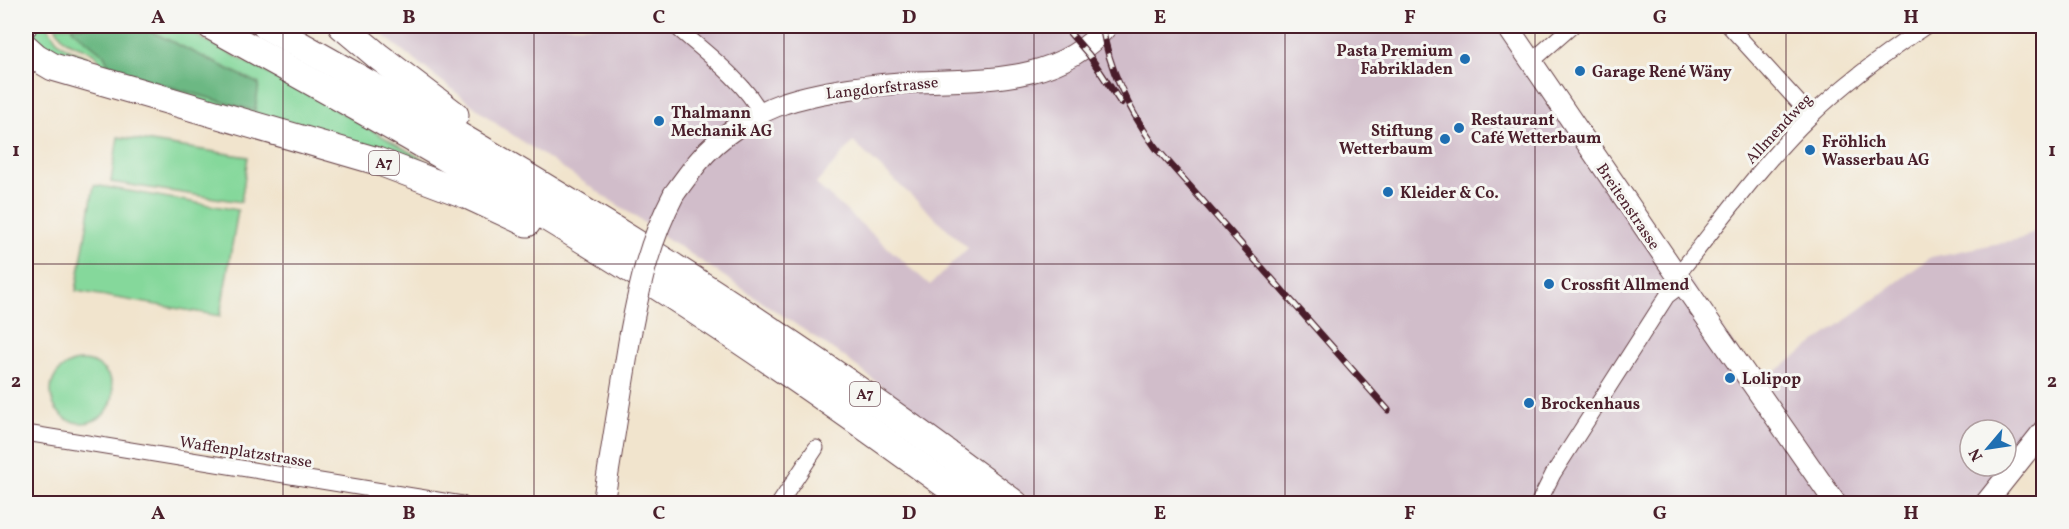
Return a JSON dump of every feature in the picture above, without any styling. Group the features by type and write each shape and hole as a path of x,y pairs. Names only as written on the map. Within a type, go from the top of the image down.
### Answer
{"highway":[{"name":"A7","path":"211,26 471,172 648,280 798,379 972,504"},
{"name":"A7","path":"266,26 404,102 582,208 712,290 918,431 1015,504"},
{"name":"A7","path":"342,26 428,95 582,208"},
{"name":"A7","path":"26,48 53,68 318,142 397,167 467,195 648,280"},
{"name":"A7","path":"26,74 53,68"}],"street":[{"path":"675,26 752,97 761,114"},
{"name":"Langdorfstrasse","path":"603,504 630,336 650,247 659,222 674,194 699,160 722,139 761,114 783,104 818,94 857,87 991,78 1032,72 1057,64 1081,51 1107,26"},
{"name":"Breitenstrasse","path":"1507,26 1836,504"},
{"path":"1531,62 1572,26"},
{"path":"1728,26 1811,116"},
{"name":"Allmendweg","path":"1539,504 1552,474 1679,279 1683,268 1779,149 1811,116 1857,76 1926,26"},
{"path":"1985,504 2043,430"},
{"name":"Waffenplatzstrasse","path":"26,434 462,504"},
{"path":"779,504 816,448"}],"shaded area":[{"path":"371,26 1516,26 1760,383 1931,257 2024,238 2043,226 2043,430 2018,461 2018,418 1958,418 1958,478 2005,478 1985,503 1033,503 843,356 498,125","holes":["853,142 968,248 930,285 816,184"]}],"green space":[{"path":"35,26 48,26 53,36 61,44 90,59 94,67 69,65 30,36"},
{"path":"55,26 178,26 327,104 446,173 101,73 99,59 90,51 66,41"},
{"path":"73,26 140,26 259,84 255,111 111,70 104,55 72,29"},
{"path":"118,137 248,157 241,202 111,182"},
{"path":"94,185 238,210 220,316 76,291"},
{"path":"82,361 94,363 104,370 111,380 113,392 111,404 104,414 94,421 82,423 70,421 60,414 53,404 51,392 53,380 60,370 70,363"}],"railway":[{"path":"1064,26 1089,55 1121,103"},
{"path":"1102,26 1105,42 1122,90 1156,148 1388,410"}],"place":[{"name":"Pasta Premium Fabrikladen","path":"1465,59"},
{"name":"Garage René Wäny","path":"1580,71"},
{"name":"Thalmann Mechanik AG","path":"659,121"},
{"name":"Restaurant Café Wetterbaum","path":"1459,128"},
{"name":"Stiftung Wetterbaum","path":"1445,139"},
{"name":"Fröhlich Wasserbau AG","path":"1810,150"},
{"name":"Kleider & Co.","path":"1388,192"},
{"name":"Crossfit Allmend","path":"1549,284"},
{"name":"Lolipop","path":"1730,378"},
{"name":"Brockenhaus","path":"1529,403"}]}
